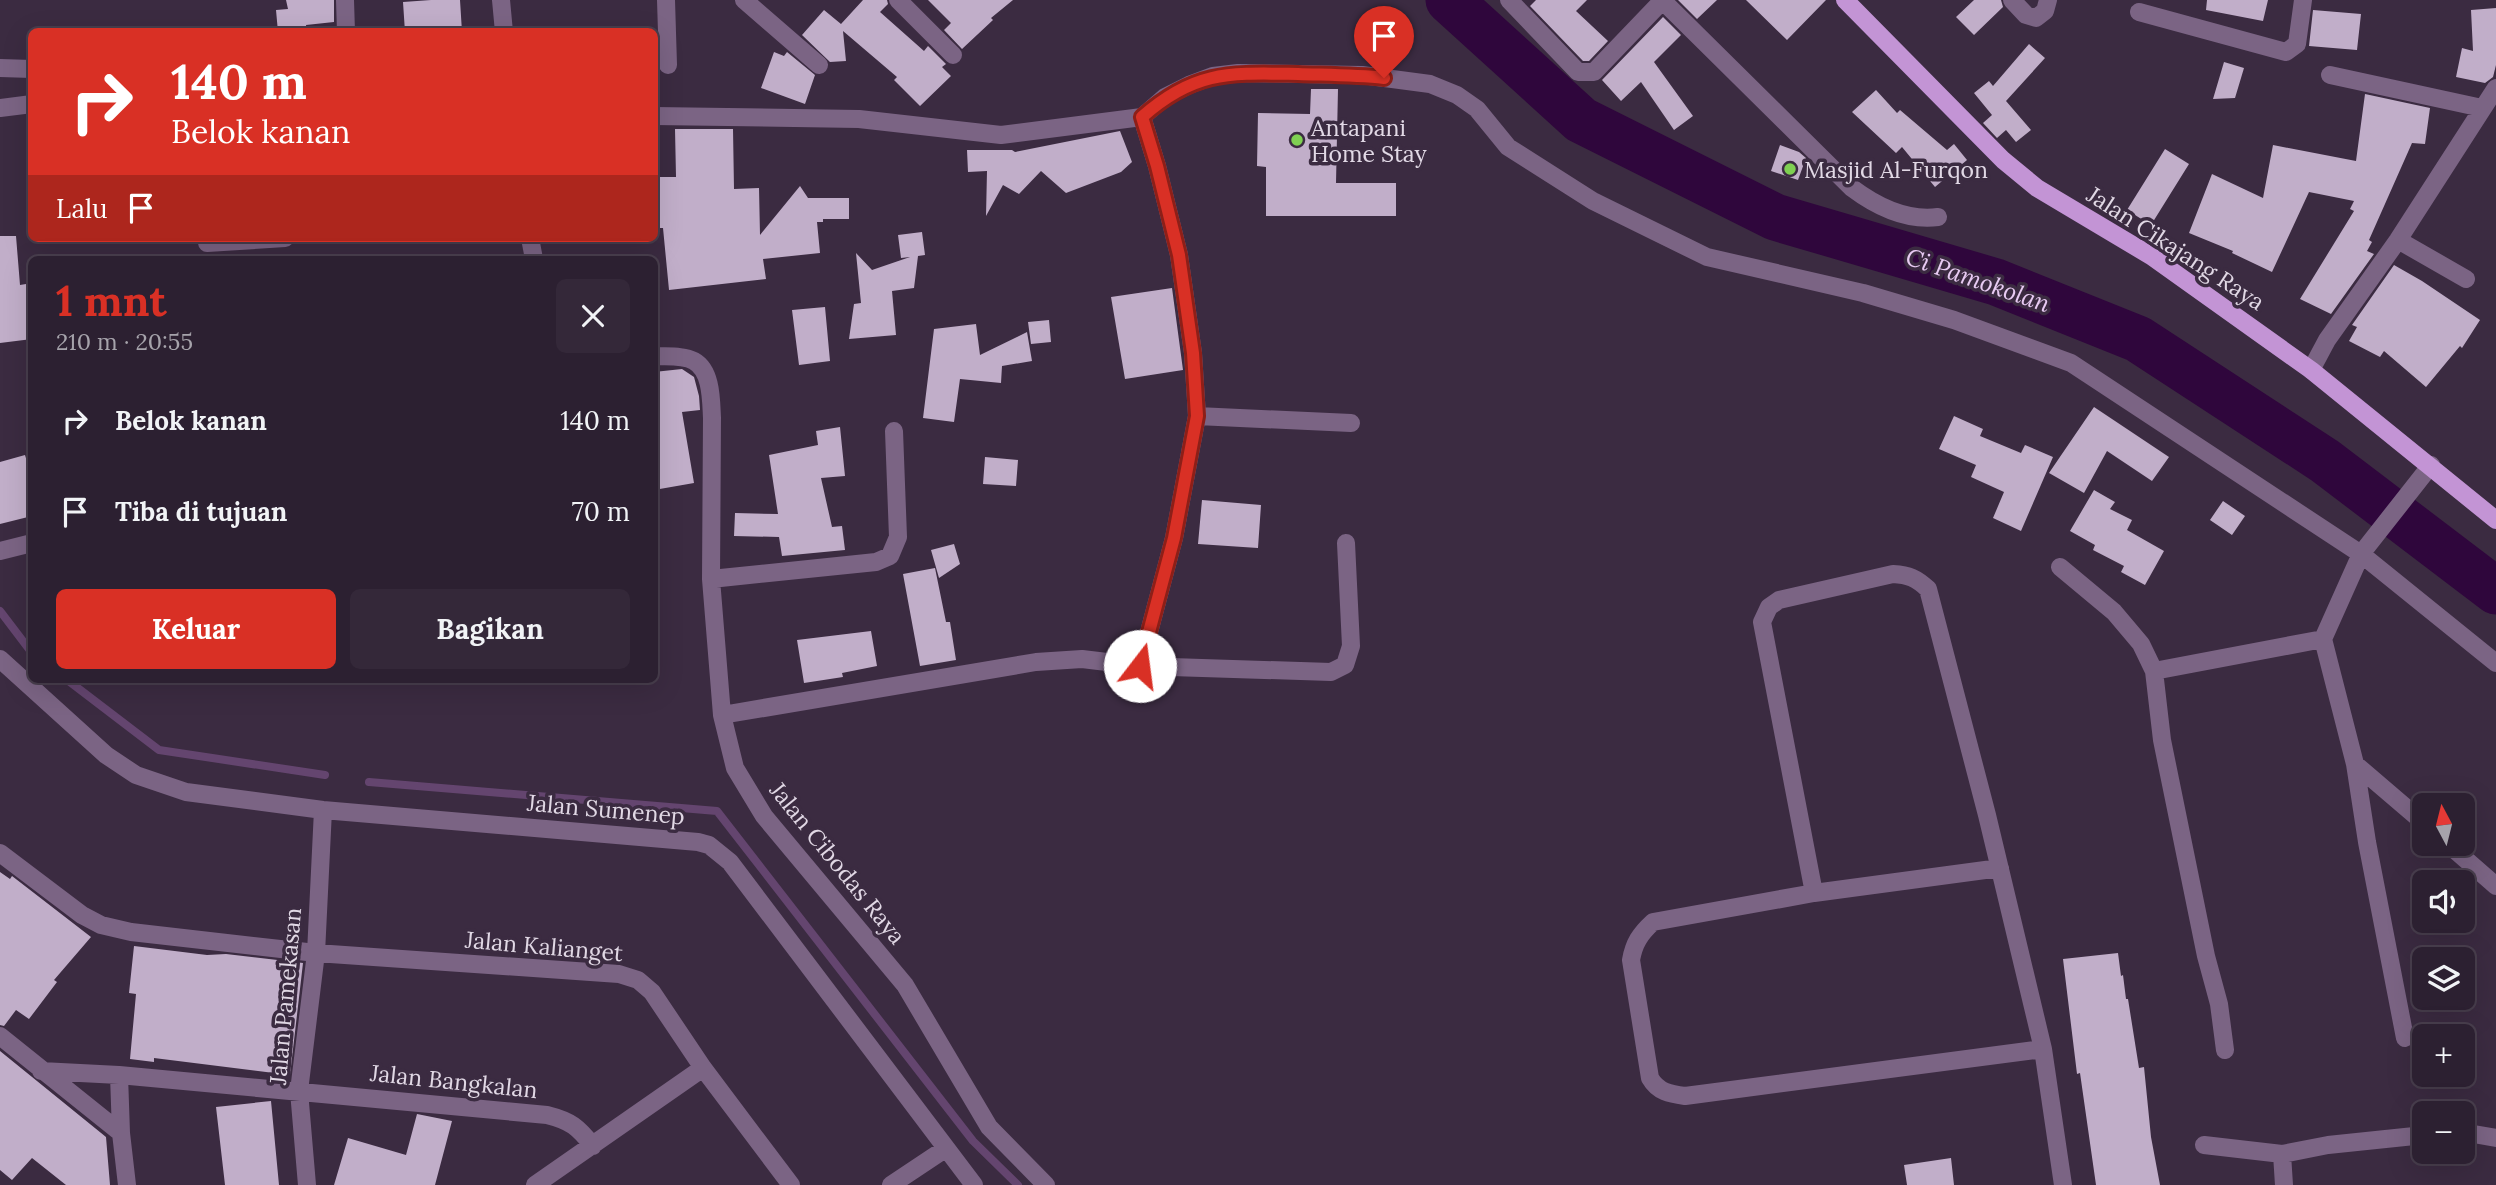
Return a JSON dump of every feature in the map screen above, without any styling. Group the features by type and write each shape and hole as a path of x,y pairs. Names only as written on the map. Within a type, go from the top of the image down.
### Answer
{"main road":[{"name":"Jalan Cikajang Raya","path":"1845,0 2003,160 2037,188 2151,256 2311,370 2427,471 2496,520"}],"street":[{"path":"345,0 346,28"},
{"path":"501,0 504,28"},
{"path":"666,0 668,65"},
{"path":"744,0 819,65"},
{"path":"898,0 953,55"},
{"path":"1513,1 1578,72 1594,72 1662,0 1852,188 1881,208 1928,219 1938,217"},
{"path":"2012,0 2033,18 2043,15 2048,0"},
{"path":"2139,12 2286,52 2297,44 2303,0"},
{"path":"0,68 28,69"},
{"path":"658,116 859,118 1001,135 1142,117 1165,97 1189,85 1213,76 1238,73 1362,75 1430,85 1457,94 1477,109 1508,147 1592,201 1707,257 1863,293 1954,320 2071,363 2361,554 2496,663"},
{"path":"2330,75 2482,108"},
{"path":"2311,370 2327,340 2398,240 2496,88"},
{"path":"0,108 28,104"},
{"path":"1140,666 1174,538 1197,416 1193,353 1179,255 1142,117"},
{"path":"2398,240 2466,279"},
{"path":"207,243 223,242"},
{"name":"Jalan Cibodas Raya","path":"658,356 694,361 701,367 710,392 712,579 722,715 735,768 764,816 905,985 989,1127 1046,1185"},
{"path":"1197,416 1351,423"},
{"path":"712,579 876,562 891,556 898,537 894,431"},
{"path":"2405,1038 2367,842 2355,764 2323,639 2361,554 2427,471"},
{"path":"722,715 1036,662 1082,659 1140,666 1331,672 1339,670 1345,665 1351,646 1346,543"},
{"path":"0,551 28,544"},
{"path":"2060,567 2114,612 2141,644 2154,671 2162,740 2206,956 2219,1004 2225,1050"},
{"path":"1814,893 1762,622 1769,607 1779,600 1893,574 1908,575 1918,579 1928,589 2000,868 2043,1049 2063,1185"},
{"path":"2154,671 2323,639"},
{"name":"Jalan Sumenep","path":"0,659 106,755 136,775 186,792 323,810 709,845 730,862 974,1185"},
{"path":"2355,764 2412,813"},
{"name":"Jalan Pamekasan","path":"307,1185 299,1091 316,953 323,810"},
{"name":"Jalan Kalianget","path":"0,853 67,905 101,925 131,932 316,953 619,974 638,980 652,992 703,1068 791,1185"},
{"path":"2462,856 2496,886"},
{"path":"2000,868 1814,893 1653,922 1640,933 1633,947 1631,960 1650,1078 1655,1087 1668,1094 1685,1096 2043,1049"},
{"path":"0,1036 121,1133"},
{"path":"535,1185 703,1068"},
{"name":"Jalan Bangkalan","path":"41,1071 119,1074 547,1115 566,1120 580,1130 593,1146"},
{"path":"119,1074 121,1133 127,1185"},
{"path":"2475,1134 2496,1138"},
{"path":"2204,1145 2282,1154 2328,1144 2412,1136"},
{"path":"891,1185 945,1149"},
{"path":"2282,1154 2284,1185"}],"building":[{"path":"286,0 334,0 334,22 306,25 306,28 278,28 276,10 288,9"},
{"path":"460,0 462,28 405,28 403,2"},
{"path":"863,0 887,0 888,4 880,12 924,51 928,46 946,64 942,67 951,76 920,106 894,80 897,77 843,31 846,61 830,62 802,35 824,10 841,24"},
{"path":"928,0 1013,0 991,18 993,20 962,49 944,30 951,23"},
{"path":"1536,0 1587,0 1576,11 1608,41 1589,61 1583,61 1530,6"},
{"path":"1678,0 1717,0 1697,19"},
{"path":"1746,0 1826,0 1787,40"},
{"path":"1974,0 2001,0 2003,7 1974,35 1956,17"},
{"path":"2207,0 2268,0 2263,21 2206,10"},
{"path":"2496,8 2496,65 2493,77 2485,83 2456,77 2462,48 2473,51 2471,10"},
{"path":"2313,10 2361,14 2357,50 2309,46"},
{"path":"1663,17 1681,35 1654,62 1693,116 1674,130 1641,82 1621,101 1602,80"},
{"path":"2029,44 2045,58 2006,101 2031,130 2016,142 2006,130 1997,138 1983,123 1992,115 1974,93 1989,81 1993,86"},
{"path":"774,52 784,56 787,52 815,75 805,104 761,88"},
{"path":"2224,62 2244,68 2235,98 2213,99"},
{"path":"1311,89 1338,89 1336,183 1396,183 1396,216 1266,216 1266,167 1257,166 1258,113 1310,114"},
{"path":"1876,90 1897,113 1900,110 1947,150 1954,144 1967,160 1935,187 1902,147 1896,153 1852,112"},
{"path":"2365,94 2430,108 2425,144 2412,143 2369,240 2372,242 2367,251 2374,254 2331,314 2300,299 2354,211 2350,209 2354,201 2309,192 2272,272 2232,253 2233,251 2189,233 2212,174 2263,198 2273,145 2356,161"},
{"path":"675,129 733,129 734,189 759,188 760,235 800,186 808,198 849,198 849,219 823,219 823,222 817,222 820,253 763,259 766,279 669,290 663,228 658,228 658,177 676,177"},
{"path":"1120,131 1132,162 1121,172 1066,193 1041,171 1019,194 1003,185 986,216 987,171 968,172 967,150 1015,152"},
{"path":"1780,145 1799,152 1806,158 1798,180 1771,171"},
{"path":"2165,149 2189,164 2151,225 2127,210"},
{"path":"922,232 925,255 918,256 914,288 892,291 896,335 849,339 854,304 861,303 856,253 872,270 910,257 901,258 898,235"},
{"path":"0,236 16,236 20,285 28,284 28,340 0,343"},
{"path":"2394,265 2480,320 2462,348 2460,346 2426,387 2384,351 2380,357 2349,341 2357,327 2352,325"},
{"path":"1172,288 1183,370 1125,379 1111,297"},
{"path":"825,307 830,361 799,365 792,310"},
{"path":"1049,320 1051,342 1031,344 1028,322"},
{"path":"976,324 980,355 1027,332 1032,361 1002,366 1001,383 960,379 954,422 923,418 934,329"},
{"path":"682,369 694,377 700,410 682,412 694,483 658,489 658,372"},
{"path":"2094,407 2169,457 2152,481 2107,451 2084,493 2049,473"},
{"path":"1954,416 1983,429 1980,436 2021,453 2025,445 2053,457 2021,531 1993,518 2004,492 1971,477 1976,465 1939,449"},
{"path":"840,427 845,476 821,478 832,527 842,526 845,550 782,556 779,537 734,536 735,513 778,514 769,455 818,445 816,431"},
{"path":"25,455 28,465 28,517 0,524 0,462"},
{"path":"985,457 1018,460 1016,486 983,484"},
{"path":"2094,490 2115,502 2110,509 2132,520 2127,530 2164,551 2145,585 2121,572 2124,566 2093,550 2095,545 2070,531"},
{"path":"1202,500 1261,505 1258,548 1198,544"},
{"path":"2223,501 2245,516 2232,535 2210,520"},
{"path":"954,544 960,564 939,578 931,550"},
{"path":"935,568 946,622 950,622 956,660 920,666 903,574"},
{"path":"871,631 877,666 842,673 843,677 804,683 797,640"},
{"path":"0,872 10,879 12,876 91,937 54,980 57,982 29,1019 16,1010 4,1026 0,1025"},
{"path":"134,946 303,963 290,1075 154,1058 154,1062 130,1059 136,994 129,993"},
{"path":"2118,953 2139,1068 2144,1067 2151,1137 2160,1185 2096,1185 2080,1073 2077,1074 2063,959"},
{"path":"0,1051 106,1137 110,1185 66,1185 32,1158 12,1180 0,1170"},
{"path":"271,1101 279,1185 225,1185 216,1107"},
{"path":"417,1114 452,1121 435,1185 334,1185 348,1138 406,1155"},
{"path":"1951,1158 1954,1185 1907,1185 1904,1165"}],"waterway":[{"name":"Ci Pamokolan","path":"1449,0 1581,120 1775,217 1996,282 2138,339 2325,461 2496,591"},
{"path":"0,611 28,648"},
{"path":"71,683 159,750 325,775"},
{"path":"369,782 717,811 973,1141 1018,1185"}],"place":[{"name":"Antapani Home Stay","path":"1297,140"},
{"name":"Masjid Al-Furqon","path":"1790,169"}],"route":[{"path":"1140,666 1174,538 1197,416 1193,353 1179,255 1142,117 1165,97 1213,76 1238,73 1362,75 1384,78"}]}
